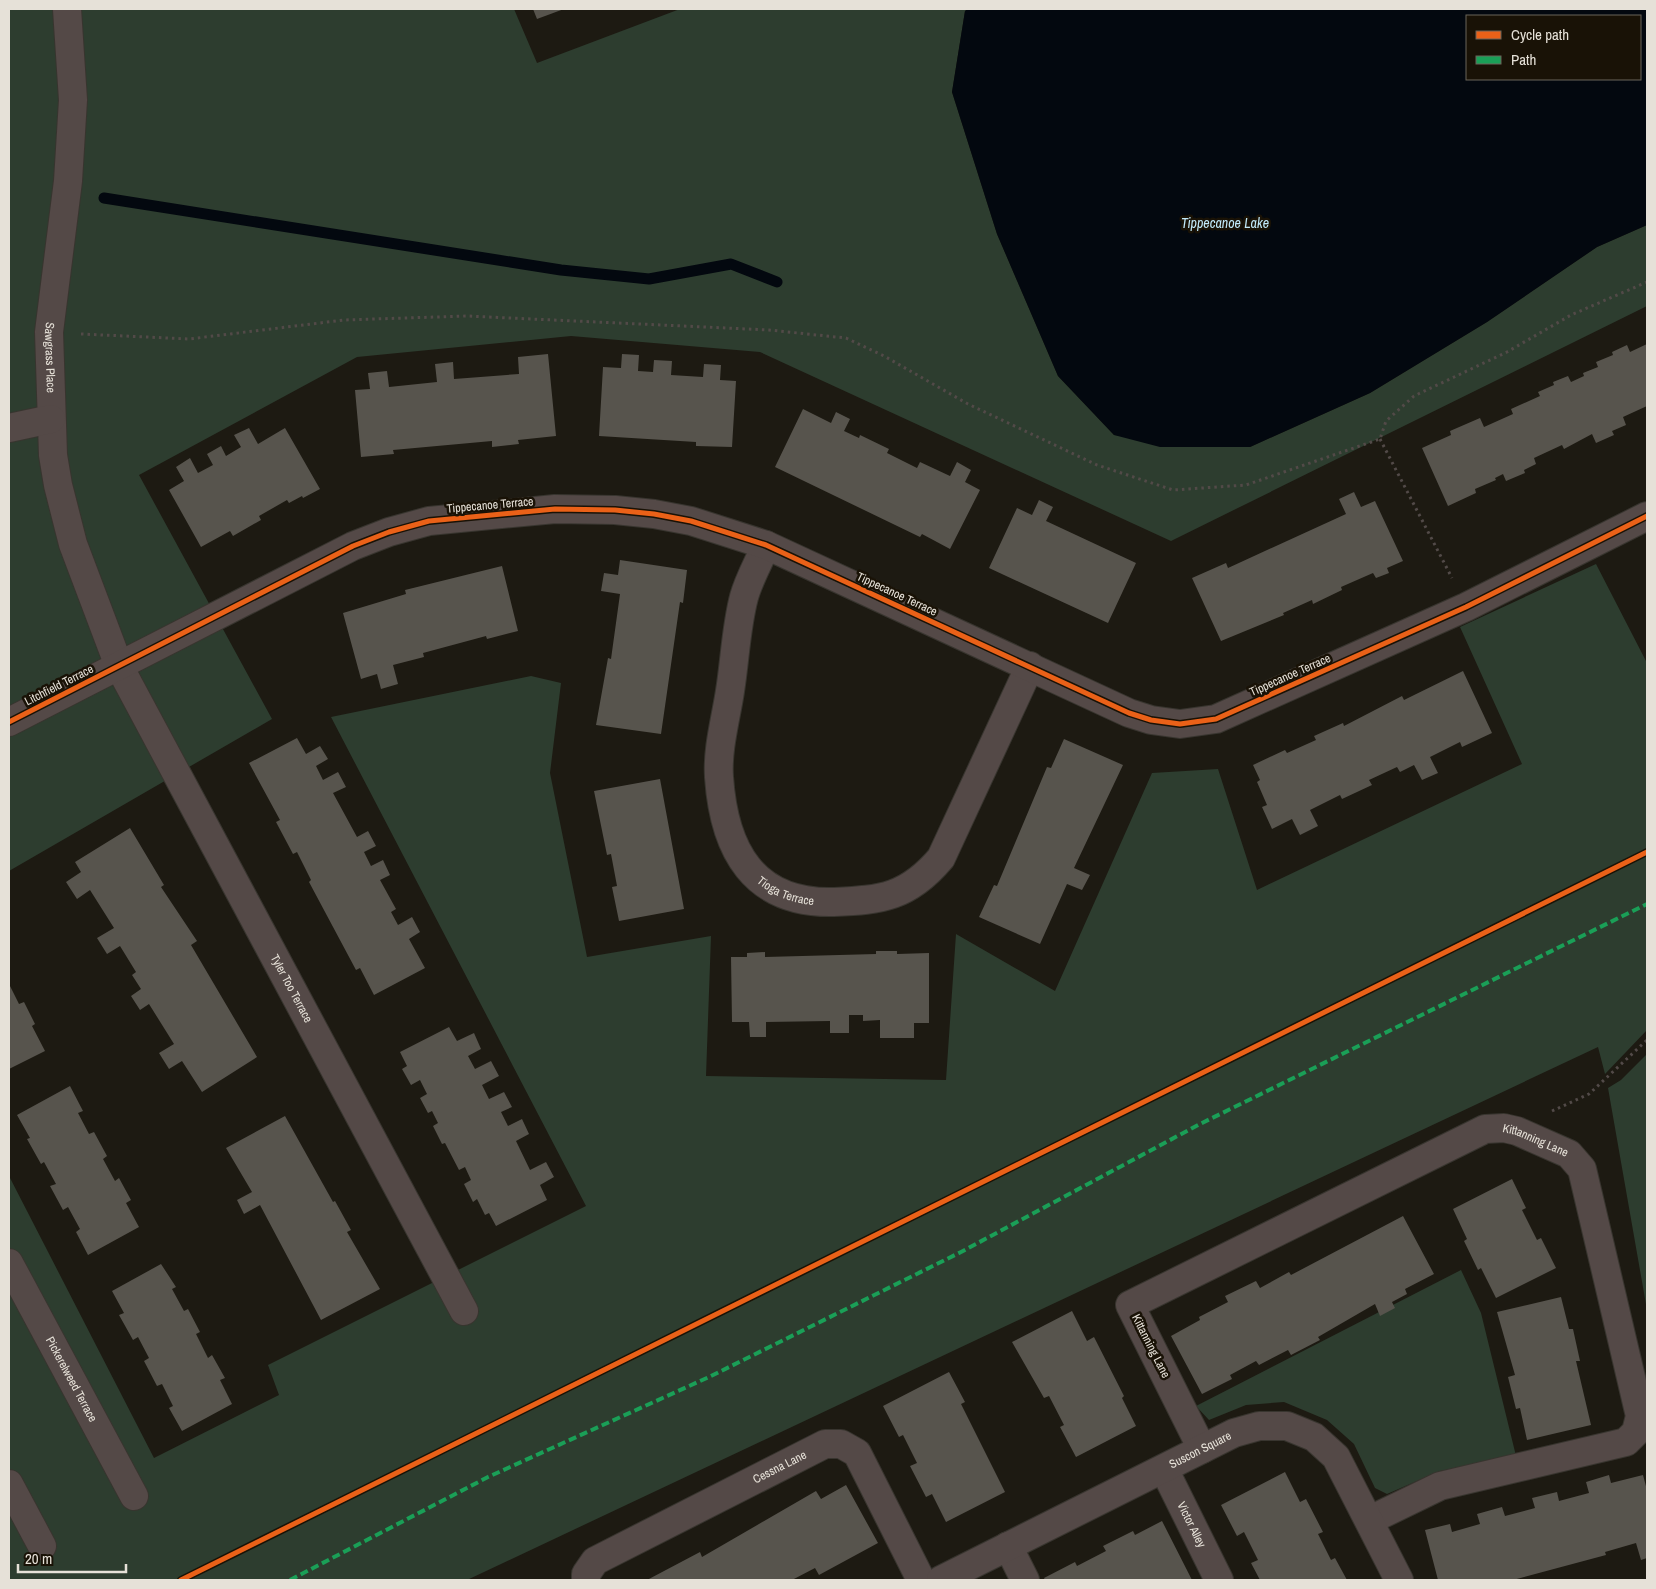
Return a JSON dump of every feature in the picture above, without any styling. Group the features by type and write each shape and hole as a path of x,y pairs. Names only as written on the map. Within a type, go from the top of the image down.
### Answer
{"street":[{"name":"Sawgrass Place","path":"67,9 73,100 68,181 49,332 53,455 58,486 72,544 118,666"},
{"path":"9,428 51,419"},
{"name":"Tippecanoe Terrace","path":"118,666 353,546 389,532 428,521 554,509 615,510 691,521 766,545 1151,720 1180,724 1216,719 1466,607 1647,516"},
{"name":"Tioga Terrace","path":"766,545 744,599 719,776 727,828 738,856 759,879 784,895 812,902 867,901 897,894 921,880 941,858 1030,666"},
{"name":"Litchfield Terrace","path":"9,722 118,666"},
{"name":"Tyler Too Terrace","path":"118,666 464,1311"},
{"name":"Kittanning Lane","path":"1202,1449 1130,1305 1485,1129 1504,1128 1517,1131 1570,1154 1582,1169 1640,1416 1636,1432 1626,1442 1440,1486 1370,1520"},
{"name":"Pickerelweed Terrace","path":"9,1263 134,1496"},
{"name":"Suscon Square","path":"942,1580 1234,1433 1259,1426 1287,1426 1314,1437 1336,1457 1370,1520 1399,1580"},
{"name":"Cessna Lane","path":"586,1580 586,1574 595,1561 825,1444 841,1444 857,1453 921,1580"},
{"name":"Victor Alley","path":"1164,1469 1219,1580"},
{"path":"9,1484 42,1546"},
{"path":"1008,1546 1025,1580"}],"path":[{"path":"1466,607 1380,439 1386,421 1414,396 1506,352 1571,315 1647,282"},
{"path":"49,332 189,339 344,320 467,316 769,330 846,338 884,356 968,404 1097,465 1173,490 1246,485 1380,439"},
{"path":"1517,1131 1589,1094 1647,1040"}],"green space":[{"path":"9,9 514,9 537,63 680,9 968,9 965,11 952,92 997,234 1058,376 1114,435 1250,447 1370,393 1487,322 1597,247 1647,225 1647,306 1171,541 760,352 571,336 357,357 139,475 272,719 9,871"},
{"path":"1596,564 1647,663 1647,1030 1605,1074 1598,1047 467,1580 9,1580 9,1176 154,1458 279,1395 268,1365 586,1206 331,717 531,676 561,683 550,773 587,957 711,936 706,1076 946,1080 956,934 1055,991 1152,773 1218,769 1257,890 1522,764 1460,627"},
{"path":"1647,1054 1647,1310 1608,1088 1621,1080"},
{"path":"1461,1270 1481,1313 1516,1456 1440,1471 1387,1494 1375,1488 1354,1444 1327,1420 1284,1402 1246,1405 1209,1420 1196,1406"}],"water":[{"name":"Tippecanoe Lake","path":"968,9 1647,9 1647,225 1597,247 1487,322 1370,393 1250,447 1160,447 1114,435 1058,376 997,234 952,92 965,11"}],"building":[{"path":"533,9 564,9 537,19"},
{"path":"1647,344 1647,406 1623,417 1626,425 1612,431 1614,435 1596,443 1592,434 1564,449 1562,445 1534,458 1536,464 1524,470 1525,473 1506,481 1503,474 1495,478 1496,480 1475,489 1476,493 1448,506 1422,448 1451,435 1450,431 1480,418 1484,427 1513,414 1511,409 1540,396 1538,392 1554,385 1553,382 1568,376 1571,382 1584,376 1583,373 1598,367 1596,362 1613,355 1612,352 1627,345 1630,352"},
{"path":"548,354 556,436 518,440 519,444 492,447 492,441 393,450 394,454 361,457 355,390 370,389 368,373 387,371 389,387 437,382 435,364 453,362 454,379 519,374 518,357"},
{"path":"622,354 639,355 638,371 653,372 654,360 672,361 671,375 703,377 704,364 721,365 720,380 736,381 732,447 696,446 696,442 599,436 603,367 621,368"},
{"path":"803,409 831,423 836,412 850,419 844,431 859,438 860,435 889,449 887,453 917,468 920,462 950,476 957,462 971,470 965,482 980,490 950,549 922,534 920,537 775,467"},
{"path":"249,428 258,444 285,428 320,489 289,503 287,500 259,516 261,520 233,536 230,531 201,547 169,490 184,481 176,467 190,458 198,473 213,465 207,454 221,446 226,456 241,447 234,435"},
{"path":"1354,492 1361,507 1375,501 1403,561 1387,568 1389,573 1376,578 1373,573 1341,587 1342,590 1313,604 1312,600 1283,613 1284,615 1221,641 1192,578 1226,563 1228,568 1346,514 1339,499"},
{"path":"1039,500 1053,507 1046,521 1136,563 1108,623 989,568 1017,508 1032,515"},
{"path":"620,560 687,570 683,603 680,602 661,734 596,725 608,658 611,659 620,594 601,591 604,573 618,575"},
{"path":"502,566 518,631 487,639 486,636 423,653 424,657 393,665 398,684 381,689 377,674 361,679 343,613 406,594 405,590"},
{"path":"1463,671 1492,733 1462,747 1460,742 1430,757 1438,773 1422,780 1414,765 1400,772 1397,767 1369,780 1372,785 1342,799 1340,795 1310,810 1318,826 1300,835 1292,819 1272,829 1262,807 1267,805 1257,782 1260,780 1253,765 1285,750 1287,753 1316,740 1314,736 1343,723 1344,726 1402,696 1404,700"},
{"path":"297,738 306,754 320,746 328,759 316,766 323,780 338,772 346,787 333,793 357,837 368,831 376,846 364,852 371,866 383,860 390,875 380,880 396,909 391,912 398,925 412,917 420,932 409,939 425,968 374,995 360,968 356,970 309,882 311,880 297,852 293,854 276,822 280,820 249,763"},
{"path":"1064,739 1123,765 1074,868 1090,875 1082,890 1067,884 1040,944 979,917 994,885 997,886 1047,767 1051,768"},
{"path":"660,779 684,909 619,921 612,887 617,886 611,854 607,855 594,791"},
{"path":"130,828 164,885 161,887 197,941 191,945 257,1057 202,1092 182,1061 169,1069 159,1053 174,1044 149,1004 140,1010 131,996 141,989 132,975 136,972 120,946 107,954 97,938 114,928 90,890 77,899 66,882 81,872 75,862"},
{"path":"876,951 897,951 897,954 929,953 929,1023 914,1023 914,1038 880,1038 880,1020 863,1021 863,1015 849,1015 849,1033 830,1033 830,1021 766,1022 766,1037 750,1037 749,1022 732,1022 731,957 747,957 747,953 765,952 765,957 876,954"},
{"path":"9,984 19,1004 24,1002 35,1024 32,1026 45,1051 9,1069"},
{"path":"449,1027 457,1041 474,1033 481,1049 468,1056 475,1069 491,1061 499,1076 482,1085 489,1099 504,1092 512,1107 501,1112 508,1126 522,1119 529,1134 516,1141 530,1170 546,1162 554,1177 540,1185 547,1200 496,1226 489,1213 485,1215 477,1199 473,1202 464,1184 471,1180 465,1167 459,1170 445,1143 442,1144 433,1126 438,1123 432,1111 428,1113 420,1098 427,1094 420,1080 411,1085 402,1069 407,1066 400,1052"},
{"path":"70,1086 83,1111 78,1113 89,1134 94,1132 107,1156 103,1159 115,1181 119,1178 131,1200 126,1203 139,1227 88,1255 76,1232 80,1229 68,1207 63,1210 50,1186 56,1184 44,1162 41,1164 27,1139 30,1138 17,1115"},
{"path":"285,1116 333,1202 335,1201 351,1230 347,1232 380,1289 321,1320 260,1205 244,1214 237,1200 252,1192 226,1148"},
{"path":"1512,1179 1526,1208 1522,1210 1537,1240 1541,1238 1556,1268 1496,1298 1481,1268 1478,1270 1464,1241 1467,1239 1453,1209"},
{"path":"1403,1216 1434,1274 1405,1289 1407,1294 1392,1302 1395,1308 1380,1316 1375,1304 1318,1337 1320,1340 1291,1355 1288,1350 1259,1365 1256,1361 1230,1375 1232,1379 1202,1394 1171,1336 1200,1320 1199,1317 1228,1302 1225,1296 1256,1281 1260,1288 1289,1272 1291,1275"},
{"path":"161,1264 176,1287 172,1289 184,1311 188,1309 200,1332 196,1334 208,1358 212,1355 225,1378 220,1380 232,1404 182,1431 169,1408 173,1406 162,1384 157,1386 144,1361 149,1358 138,1337 133,1340 119,1315 124,1313 112,1291"},
{"path":"1561,1297 1569,1329 1573,1329 1580,1361 1576,1361 1591,1425 1527,1440 1520,1408 1516,1409 1508,1377 1515,1375 1497,1312"},
{"path":"1072,1311 1087,1341 1094,1337 1124,1396 1122,1398 1136,1426 1076,1457 1060,1427 1064,1425 1049,1396 1044,1398 1012,1342"},
{"path":"949,1372 965,1402 961,1404 1005,1492 946,1522 932,1494 926,1497 910,1466 917,1463 903,1435 899,1437 883,1406"},
{"path":"1285,1472 1300,1502 1306,1499 1323,1532 1318,1534 1331,1560 1335,1558 1347,1580 1260,1580 1251,1563 1258,1560 1244,1532 1237,1536 1221,1505"},
{"path":"1609,1475 1611,1483 1643,1475 1647,1490 1647,1558 1641,1560 1636,1543 1605,1552 1606,1555 1513,1580 1438,1580 1425,1530 1450,1524 1452,1532 1480,1524 1477,1514 1502,1507 1505,1516 1535,1508 1532,1498 1557,1492 1559,1501 1589,1493 1586,1482"},
{"path":"846,1485 878,1543 819,1575 815,1568 792,1580 647,1580 700,1552 702,1557 816,1491 821,1499"},
{"path":"1162,1521 1192,1580 1045,1580 1044,1578 1075,1562 1077,1566 1106,1551 1103,1546 1133,1531 1135,1535"}],"waterway":[{"path":"104,198 561,270 649,279 731,264 777,282"}],"marked path":[{"path":"290,1580 488,1477 709,1377 961,1252 1200,1124 1647,904"}],"cycle path":[{"path":"9,722 353,546 389,532 429,521 555,509 615,510 654,514 691,521 766,545 1129,713 1151,720 1180,724 1216,719 1466,607 1647,516"},
{"path":"181,1580 1647,852"}]}
